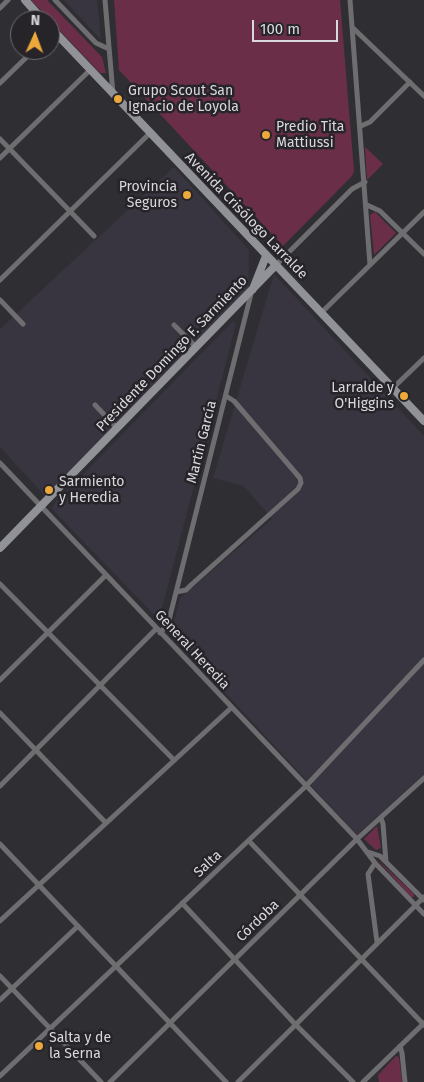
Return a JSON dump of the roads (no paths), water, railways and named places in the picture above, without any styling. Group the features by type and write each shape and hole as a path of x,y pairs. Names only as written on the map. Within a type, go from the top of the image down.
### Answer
{"main road":[{"path":"25,0 34,10"},
{"name":"Avenida Crisólogo Larralde","path":"60,40 266,256 277,265 424,422"},
{"name":"Martín García","path":"252,290 266,256"},
{"name":"Presidente Domingo F. Sarmiento","path":"0,548 277,265"}],"street":[{"path":"0,8 8,0"},
{"path":"55,0 96,43 109,49"},
{"path":"104,0 113,94"},
{"path":"350,0 367,205 370,265"},
{"path":"353,28 424,96"},
{"path":"0,83 24,60"},
{"path":"0,158 90,70"},
{"path":"361,126 370,122 410,82"},
{"path":"0,280 150,133"},
{"path":"0,139 94,236"},
{"name":"Presidente Domingo F. Sarmiento","path":"277,265 352,189 365,182"},
{"path":"367,205 380,211 424,254"},
{"path":"321,313 424,212"},
{"name":"Martín García","path":"0,786 101,684 168,624 252,290"},
{"path":"0,300 23,324"},
{"path":"174,324 196,347"},
{"path":"392,389 424,358"},
{"path":"176,592 191,585 298,488 301,483 300,478 234,401 226,396"},
{"path":"95,405 117,428"},
{"name":"General Heredia","path":"0,463 230,708 357,839 375,863 424,914"},
{"path":"0,680 105,576"},
{"path":"0,584 101,684 174,760"},
{"name":"Salta","path":"0,1076 306,786 424,660"},
{"path":"0,921 230,708"},
{"path":"0,713 106,823"},
{"name":"Córdoba","path":"110,1082 357,839 424,778"},
{"path":"381,818 386,862"},
{"path":"249,841 424,1024 363,1082"},
{"path":"0,844 226,1082"},
{"name":"General Heredia","path":"368,852 380,856 423,899"},
{"path":"375,863 368,874 377,942"},
{"path":"238,1082 377,942 423,899"},
{"path":"182,903 295,1024 353,1082"},
{"path":"0,1000 78,926"},
{"path":"0,976 101,1082"},
{"path":"400,1046 405,1082"}],"place":[{"name":"Grupo Scout San Ignacio de Loyola","path":"118,99"},
{"name":"Predio Tita Mattiussi","path":"266,135"},
{"name":"Provincia Seguros","path":"187,195"},
{"name":"Larralde y O'Higgins","path":"404,396"},
{"name":"Sarmiento y Heredia","path":"49,490"},
{"name":"Salta y de la Serna","path":"39,1046"}]}
